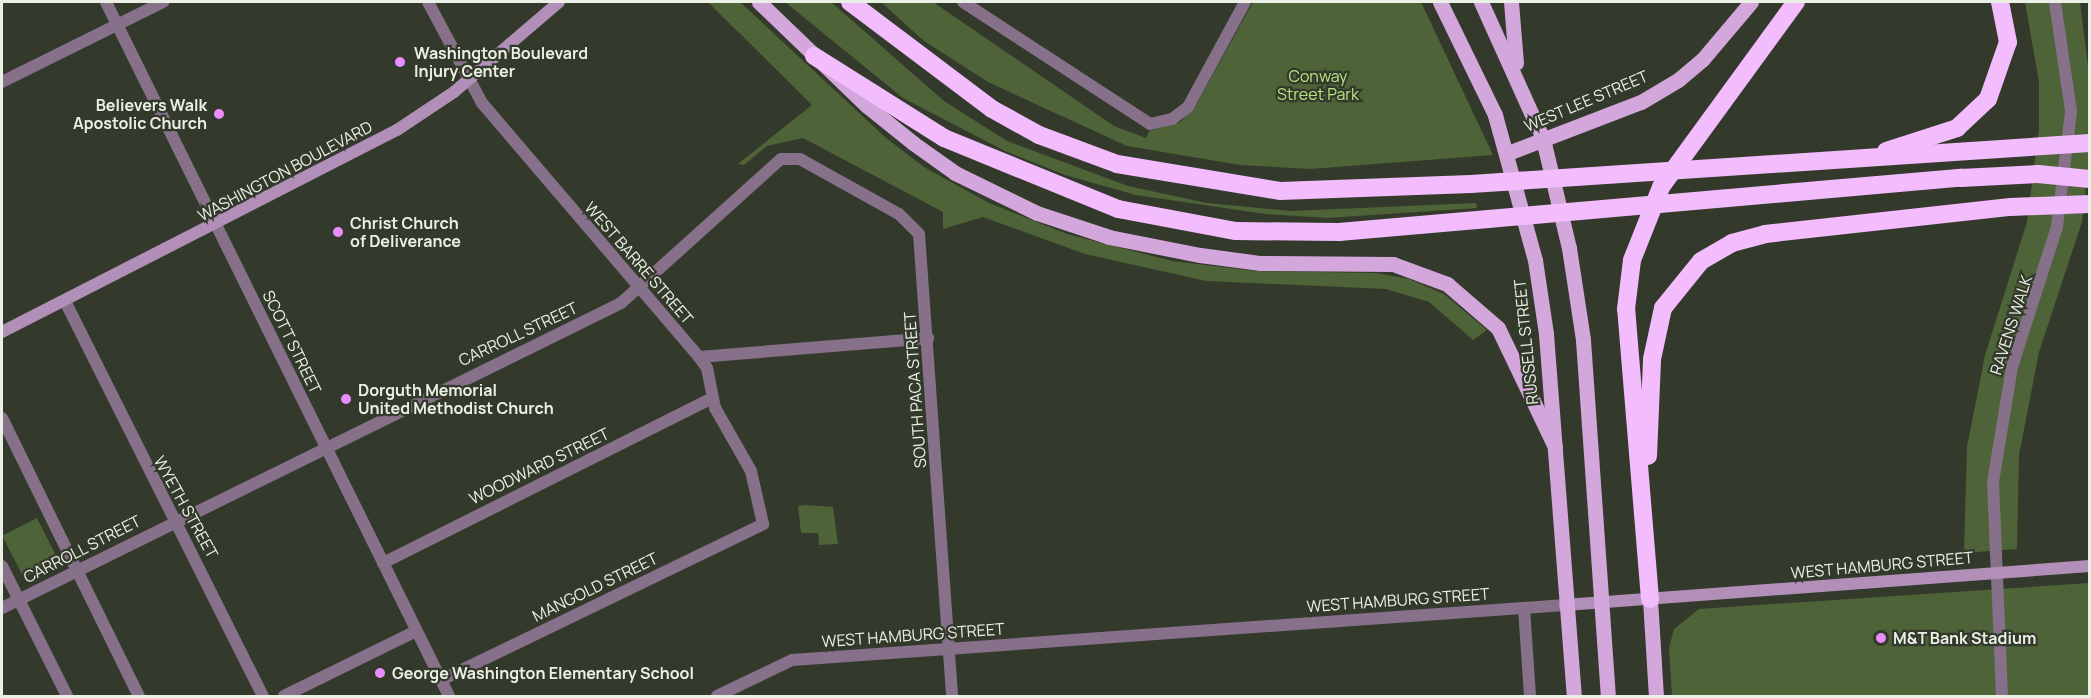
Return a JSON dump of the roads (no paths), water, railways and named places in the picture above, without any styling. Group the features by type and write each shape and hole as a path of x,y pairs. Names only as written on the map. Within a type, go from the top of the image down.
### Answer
{"highway":[{"path":"850,2 992,109 1039,135 1117,164 1280,191 1471,184 1866,155 2090,143"},
{"path":"1650,599 1626,309 1637,238 1661,187 1695,135 1796,2"},
{"path":"1866,155 1957,128 1988,99 2008,42 2000,2"},
{"path":"814,56 944,138 1118,209 1236,231 1339,232 1961,178 2090,179"},
{"path":"1645,521 1652,359 1662,308 1701,261 1765,234 2011,207 2090,204"}],"main road":[{"name":"WASHINGTON BOULEVARD","path":"2,332 216,226 397,130 468,80 559,2"},
{"path":"759,2 867,106 955,173 1037,213 1109,237 1200,255 1260,263 1393,264 1440,280 1498,328 1555,447"},
{"name":"RUSSELL STREET","path":"1440,2 1508,153 1541,298 1555,447 1573,694"},
{"path":"1480,2 1519,78 1543,139 1579,310 1608,696"},
{"path":"1511,2 1519,78"},
{"name":"WEST LEE STREET","path":"1508,153 1641,102 1678,80 1702,60 1751,2"},
{"name":"WEST HAMBURG STREET","path":"1565,605 2090,566"},
{"path":"1650,599 1656,696"}],"street":[{"name":"SCOTT STREET","path":"106,2 449,696"},
{"path":"2,82 163,2"},
{"name":"WEST BARRE STREET","path":"428,2 468,80 636,285 699,357"},
{"path":"963,2 1131,116 1150,124 1164,122 1188,107 1245,2"},
{"name":"RAVENS WALK","path":"2002,696 1993,572 1997,442 2012,367 2058,227 2071,111 2055,2"},
{"name":"CARROLL STREET","path":"2,608 324,445 621,303 636,285 781,159 790,158"},
{"name":"SOUTH PACA STREET","path":"790,158 881,203 917,229 928,338 952,696"},
{"name":"WYETH STREET","path":"65,301 172,522 184,535 263,696"},
{"path":"699,357 928,338"},
{"path":"699,357 707,368 711,399"},
{"name":"MANGOLD STREET","path":"441,680 763,524 751,471 711,399"},
{"name":"WOODWARD STREET","path":"382,563 711,399"},
{"path":"2,418 139,696"},
{"path":"2,566 67,696"},
{"name":"WEST HAMBURG STREET","path":"717,696 792,660 1565,605"},
{"path":"1524,608 1530,696"},
{"path":"284,696 416,631"}],"place":[{"name":"Washington Boulevard Injury Center","path":"400,62"},
{"name":"Believers Walk Apostolic Church","path":"219,114"},
{"name":"Christ Church of Deliverance","path":"338,232"},
{"name":"Dorguth Memorial United Methodist Church","path":"346,399"},
{"name":"M&T Bank Stadium","path":"1881,638"},
{"name":"George Washington Elementary School","path":"380,673"}],"park label":[{"name":"Conway Street Park","path":"1318,85"}]}
